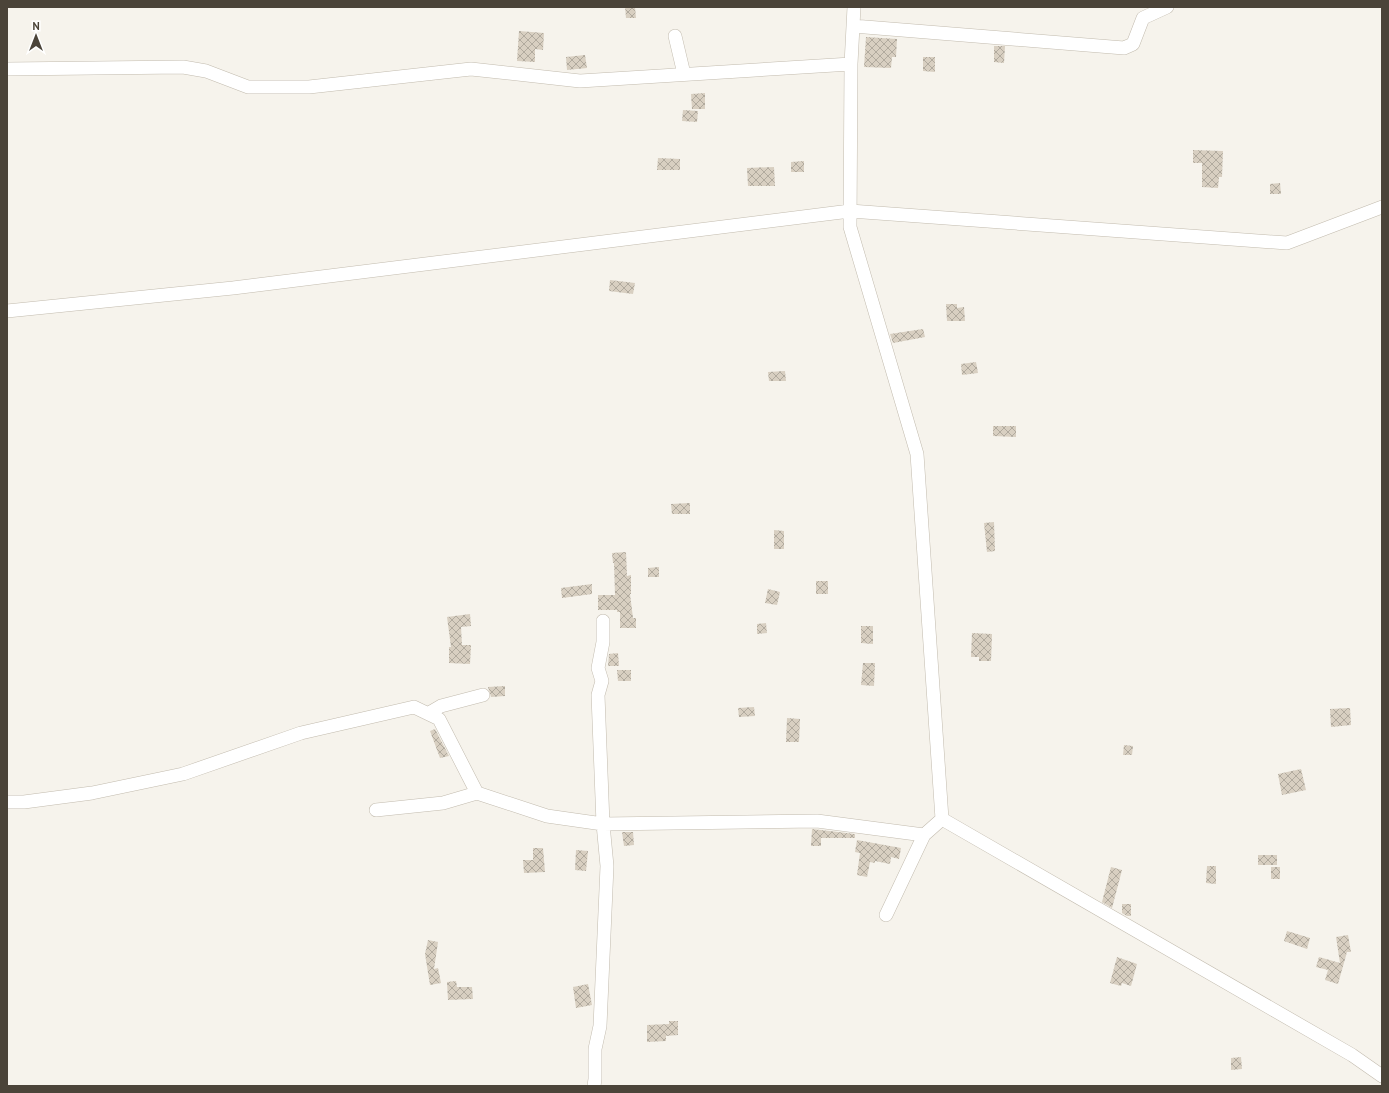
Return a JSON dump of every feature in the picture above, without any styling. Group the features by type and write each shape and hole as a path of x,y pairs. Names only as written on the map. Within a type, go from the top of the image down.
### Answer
{"street":[{"path":"854,7 851,64 850,227 917,454 942,819"},
{"path":"853,26 1124,48 1133,44 1143,18 1167,7"},
{"path":"675,36 684,74"},
{"path":"7,69 183,67 206,71 248,86 309,86 471,69 580,81 851,64"},
{"path":"7,311 234,288 850,211 1287,243 1382,207"},
{"path":"594,1086 595,1049 600,1026 606,866 598,694 602,681 598,668 603,642 603,621"},
{"path":"429,713 441,706 483,695"},
{"path":"7,802 24,802 92,793 183,774 302,733 414,707 429,713 438,719 477,793"},
{"path":"376,810 443,803 477,793 547,816 603,824 817,821 924,835"},
{"path":"886,915 924,835 942,819"},
{"path":"942,819 1346,1051 1382,1076"}],"building":[{"path":"625,7 635,7 636,18 626,18"},
{"path":"519,31 544,33 543,50 535,49 535,62 517,61"},
{"path":"866,37 897,39 896,57 892,57 891,68 864,67"},
{"path":"994,46 1005,46 1004,63 994,62"},
{"path":"585,55 587,68 567,70 566,57"},
{"path":"923,57 935,57 935,72 923,71"},
{"path":"705,93 705,109 692,109 691,94"},
{"path":"683,110 698,111 697,122 682,121"},
{"path":"1193,150 1223,151 1222,177 1219,177 1218,188 1202,187 1202,163 1193,163"},
{"path":"658,158 680,159 680,170 657,170"},
{"path":"804,161 804,172 791,172 791,162"},
{"path":"774,167 775,186 748,186 747,168"},
{"path":"1280,183 1281,194 1270,194 1270,184"},
{"path":"610,280 635,283 633,294 609,291"},
{"path":"946,304 957,304 957,308 964,307 965,321 947,321"},
{"path":"923,329 925,337 893,343 890,334"},
{"path":"976,362 978,373 962,375 961,364"},
{"path":"785,371 786,381 769,381 768,372"},
{"path":"993,426 1016,426 1016,437 993,436"},
{"path":"690,503 690,514 672,514 671,504"},
{"path":"994,522 995,551 987,552 984,523"},
{"path":"774,530 784,531 784,549 774,549"},
{"path":"626,552 627,576 631,575 630,594 633,618 636,618 636,628 620,628 620,612 617,612 617,610 598,610 598,595 615,595 614,563 612,553"},
{"path":"659,567 659,577 648,577 648,568"},
{"path":"816,581 828,581 828,594 816,594"},
{"path":"592,584 592,594 562,598 561,588"},
{"path":"768,589 780,592 777,605 765,603"},
{"path":"470,614 471,626 461,627 462,645 471,645 470,664 449,663 449,647 451,647 447,617"},
{"path":"766,623 767,633 757,634 757,624"},
{"path":"861,626 873,626 873,644 861,643"},
{"path":"972,633 992,634 991,661 979,661 979,657 971,657"},
{"path":"618,653 619,666 608,666 609,654"},
{"path":"863,663 875,663 874,686 861,685"},
{"path":"617,670 631,670 631,681 618,681"},
{"path":"505,686 505,696 491,697 488,687"},
{"path":"754,707 755,716 739,717 738,708"},
{"path":"1350,708 1351,725 1331,727 1330,709"},
{"path":"787,718 800,719 799,742 786,742"},
{"path":"435,729 449,756 440,758 430,731"},
{"path":"1124,745 1133,746 1132,755 1123,755"},
{"path":"1301,769 1306,790 1282,795 1278,774"},
{"path":"812,829 855,834 855,838 821,838 821,846 811,846"},
{"path":"622,832 633,832 634,845 624,846"},
{"path":"857,840 901,848 899,859 891,857 890,864 875,861 875,863 870,862 867,877 857,875 860,853 855,852"},
{"path":"533,848 543,848 545,872 524,873 523,860 533,860"},
{"path":"576,850 588,851 586,871 575,870"},
{"path":"1258,855 1277,855 1277,865 1258,865"},
{"path":"1207,866 1216,866 1216,884 1206,883"},
{"path":"1111,867 1122,870 1112,908 1102,902"},
{"path":"1271,867 1280,867 1280,879 1271,879"},
{"path":"1122,904 1131,904 1131,916 1127,916 1122,913"},
{"path":"1287,931 1310,938 1307,949 1284,941"},
{"path":"1348,935 1351,952 1347,952 1338,984 1325,980 1328,970 1316,967 1319,957 1340,963 1336,937"},
{"path":"428,940 438,942 434,969 438,968 441,983 430,985 425,954"},
{"path":"1117,957 1137,964 1131,986 1122,983 1121,986 1110,983"},
{"path":"456,981 457,987 472,987 473,999 448,1000 447,982"},
{"path":"588,984 592,1005 576,1008 573,987"},
{"path":"669,1021 678,1021 678,1035 666,1036 666,1041 647,1042 647,1025 669,1024"},
{"path":"1241,1057 1242,1069 1231,1070 1231,1058"}]}
